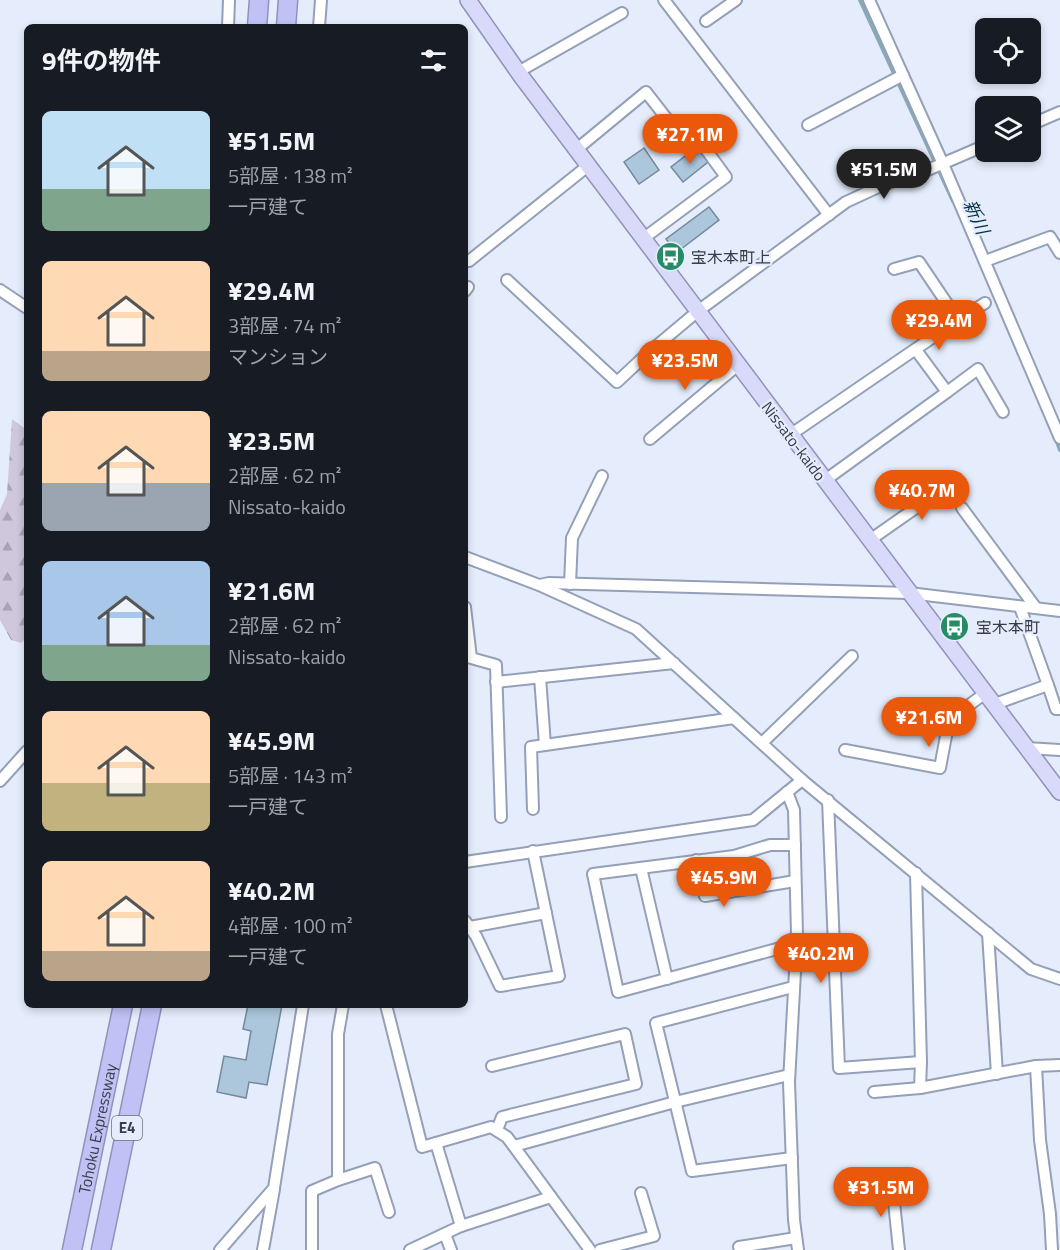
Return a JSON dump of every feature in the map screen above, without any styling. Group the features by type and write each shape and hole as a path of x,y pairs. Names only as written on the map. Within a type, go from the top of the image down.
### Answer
{"highway":[{"path":"257,24 259,0"},
{"path":"286,24 288,0"},
{"name":"Tohoku Expressway","path":"72,1250 122,1008"},
{"name":"Tohoku Expressway","path":"101,1250 151,1008"}],"main road":[{"name":"Nissato-kaido","path":"468,0 518,72 1060,792"}],"street":[{"path":"228,24 229,0"},
{"path":"319,24 321,0"},
{"path":"663,0 829,215"},
{"path":"706,21 736,0"},
{"path":"869,0 943,164 1060,438"},
{"path":"518,72 622,13"},
{"path":"808,125 903,75"},
{"path":"577,149 646,92 674,128 697,137 726,177 644,238"},
{"path":"1041,120 1060,112"},
{"path":"507,280 617,382 698,311 846,202 885,184 930,169 975,150"},
{"path":"469,261 589,165"},
{"path":"985,261 1050,237 1060,253"},
{"path":"894,269 919,262 958,320"},
{"path":"0,290 24,306"},
{"path":"790,435 985,303"},
{"path":"916,350 947,392"},
{"path":"650,439 738,365"},
{"path":"824,481 978,369 1003,412"},
{"path":"570,584 572,538 602,476"},
{"path":"870,540 957,479"},
{"path":"962,508 1036,608"},
{"path":"468,558 540,585 636,629 802,780 1031,969 1060,979"},
{"path":"540,585 909,593 1060,611"},
{"path":"1020,607 1056,709 1060,709"},
{"path":"468,633 471,658 496,665 501,817"},
{"path":"762,743 852,656"},
{"path":"496,682 674,663"},
{"path":"540,677 545,745"},
{"path":"844,750 939,768 950,720 988,699 1048,685"},
{"path":"533,809 531,747 734,718"},
{"path":"1026,748 1060,750"},
{"path":"0,781 24,754"},
{"path":"468,862 753,820 802,780"},
{"path":"787,792 794,810 795,844 795,944 789,1075 798,1250"},
{"path":"828,800 839,1068 921,1062"},
{"path":"795,844 770,844 734,856 593,874 618,992 795,944"},
{"path":"468,925 476,936 500,986 559,976 533,851"},
{"path":"696,860 705,896 795,880"},
{"path":"641,868 667,979"},
{"path":"916,873 920,1088"},
{"path":"468,924 546,913"},
{"path":"988,933 997,1074"},
{"path":"792,1158 692,1172 656,1023 793,987"},
{"path":"263,1250 303,1008"},
{"path":"338,1180 338,1034 342,1008"},
{"path":"387,1008 422,1147 491,1127 497,1130 514,1146 590,1250"},
{"path":"492,1066 625,1034 636,1084 502,1117 497,1130"},
{"path":"874,1092 920,1088 1036,1066 1060,1065"},
{"path":"1036,1066 1040,1140 1050,1214 1052,1250"},
{"path":"514,1146 675,1102 789,1075"},
{"path":"436,1143 461,1227"},
{"path":"312,1250 312,1191 375,1168 389,1212"},
{"path":"892,1183 899,1250"},
{"path":"220,1250 274,1188"},
{"path":"600,1250 654,1236 641,1193"},
{"path":"410,1250 461,1227 551,1197"},
{"path":"445,1234 451,1250"},
{"path":"740,1250 739,1247 796,1238"}],"green space":[{"path":"12,419 24,428 24,640 21,643 11,640 0,620 0,510 7,494"}],"building":[{"path":"697,147 708,162 683,182 671,167"},
{"path":"644,148 659,170 639,184 624,162"},
{"path":"709,207 719,220 676,253 666,239"},
{"path":"247,1008 281,1008 267,1085 249,1082 246,1098 217,1092 224,1056 246,1060 251,1031 243,1029"}],"waterway":[{"name":"新川","path":"860,0 953,201"},
{"name":"新川","path":"1056,439 1060,450"}],"place":[{"name":"宝木本町上","path":"670,257"},
{"name":"宝木本町","path":"955,627"}]}
